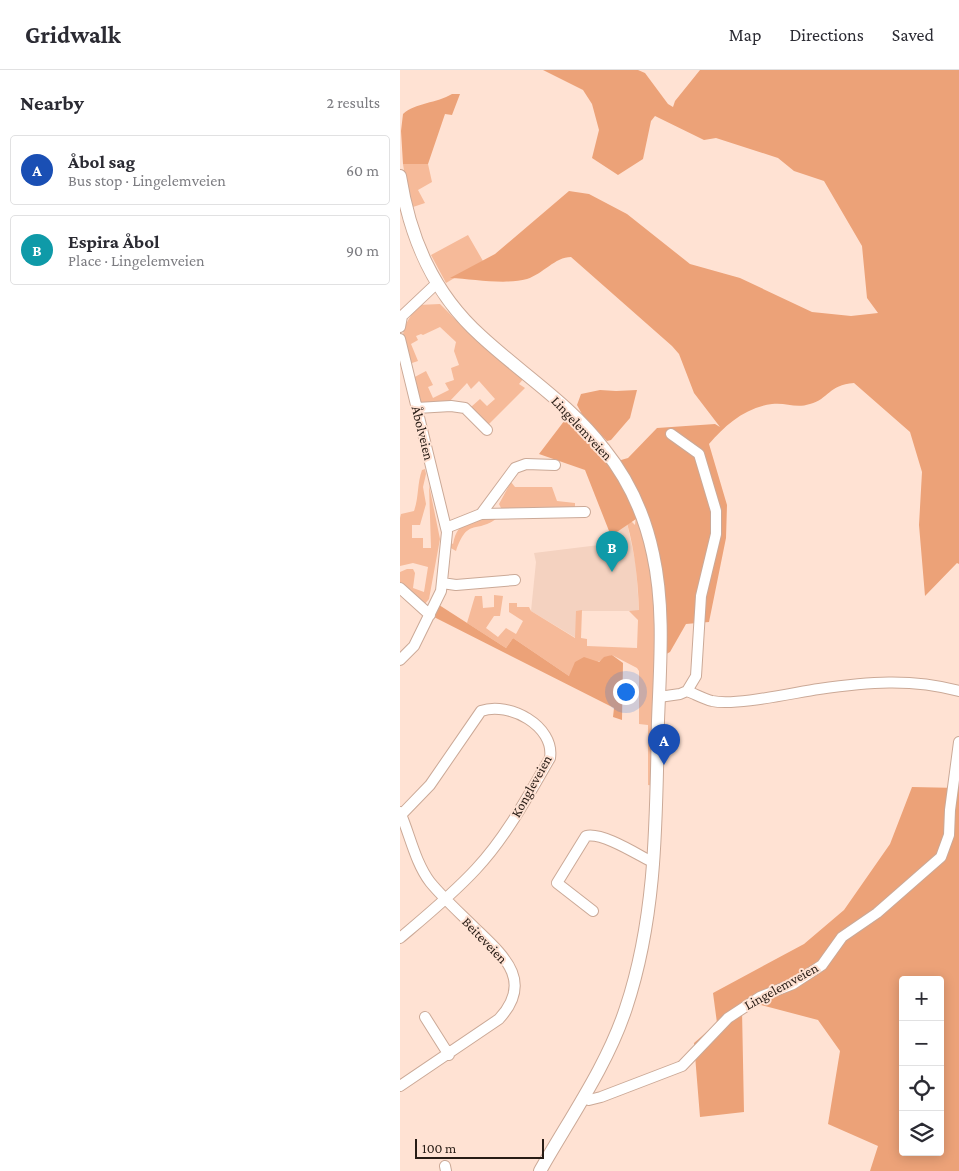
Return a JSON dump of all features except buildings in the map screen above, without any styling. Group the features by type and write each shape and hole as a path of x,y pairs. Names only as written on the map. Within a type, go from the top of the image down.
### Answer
{"main road":[{"name":"Lingelemveien","path":"400,176 405,208 412,232 438,288 458,314 480,336 576,418 604,448 632,492 650,540 657,575 660,628 654,863 644,935 626,1010 612,1043 540,1171"}],"street":[{"path":"400,327 402,316 416,302 438,288"},
{"name":"Åbolveien","path":"400,339 446,528 441,590 414,646 400,660"},
{"path":"417,408 451,406 465,408 487,430"},
{"path":"659,696 680,694 687,691 697,671 701,596 716,534 716,511 699,454 670,434"},
{"path":"481,514 515,468 526,464 555,465"},
{"path":"446,528 481,514 585,512"},
{"path":"442,583 456,585 515,580"},
{"path":"400,588 430,616"},
{"path":"687,691 712,701 765,698 873,682 900,681 920,682 959,692"},
{"name":"Kongleveien","path":"400,814 430,784 481,711 500,708 510,710 528,720 543,732 550,743 550,758 499,840 477,868 446,900 400,938"},
{"name":"Lingelemveien","path":"582,1098 590,1100 601,1098 682,1066 728,1018 760,997 793,984 822,965 842,938 877,913 941,857 949,835 959,742"},
{"name":"Beiteveien","path":"400,814 422,870 446,900 502,953 509,964 515,985 510,1008 499,1019 400,1086"},
{"path":"593,911 557,883 586,836 593,834 603,837 654,863"},
{"path":"425,1017 448,1055"}],"shaded area":[{"path":"543,70 638,70 645,73 668,104 673,107 675,101 700,70 959,70 959,564 957,563 925,596 919,525 922,472 910,432 854,383 845,384 810,404 800,406 772,404 753,409 729,424 709,444 727,505 726,538 709,622 686,624 670,652 659,658 659,596 637,505 636,519 611,536 585,470 539,454 571,412 614,462 628,458 657,428 715,424 720,427 694,393 679,354 672,346 571,257 554,263 533,277 518,281 499,282 450,278 495,254 569,191 589,194 627,214 690,264 740,278 812,312 851,316 878,313 867,298 862,246 824,181 794,171 778,158 716,138 704,140 655,116 651,121 643,159 618,175 592,158 599,130 592,104 583,90"},
{"path":"452,94 460,94 452,115 445,114 428,164 403,164 401,131 403,114 408,110"},
{"path":"403,164 428,164 432,182 418,190 425,203 410,208"},
{"path":"468,235 483,261 446,283 431,255"},
{"path":"440,304 476,340 524,378 519,384 525,388 488,425 471,407 480,399 487,406 495,399 479,381 471,389 467,383 449,402 419,403 411,379 426,371 433,385 428,387 433,398 449,390 445,383 454,380 451,368 459,365 454,351 456,342 440,327 423,335 416,336 418,340 411,344 418,361 409,364 403,339 403,333 408,321 418,305"},
{"path":"600,390 637,390 630,418 611,440 607,441 583,416 577,405 581,394"},
{"path":"425,469 426,474 423,487 426,504 420,525 412,525 412,538 423,538 423,548 431,548 429,485 440,539 429,599 424,605 400,584 400,572 413,569 415,573 413,588 424,592 428,567 413,563 400,566 400,518 401,514 414,511 420,475 422,470"},
{"path":"511,482 515,487 552,487 557,501 575,503 575,507 501,508 499,504"},
{"path":"637,503 654,556 656,786 648,785 648,725 639,724 639,671 637,668 612,655 569,676 513,638 506,648 467,623 475,596 482,596 483,608 494,607 494,595 503,596 500,616 494,616 486,628 498,637 506,628 516,634 523,621 509,612 509,603 517,603 517,607 529,607 531,611 575,638 576,611 582,610 581,638 587,639 587,646 637,648 638,620 629,611 639,610 638,588 627,523 631,521 635,525"},
{"path":"495,517 496,519 483,526 468,530 460,540 456,551 449,547 451,543 453,544 455,536 463,525 473,520"},
{"path":"627,523 636,565 639,611 577,611 576,638 531,611 536,562 534,553 599,545"},
{"path":"436,603 506,648 513,638 569,676 575,662 584,657 599,662 604,657 612,655 623,663 622,720 613,717 614,708 430,615"},
{"path":"912,787 959,788 959,1171 870,1171 878,1146 828,1124 840,1051 818,1020 761,1005 742,1010 744,1112 700,1117 694,1043 717,1023 713,993 804,944 844,910 890,844"}],"place":[{"name":"Espira Åbol","path":"612,572"},
{"name":"Åbol sag","path":"664,765"}]}
